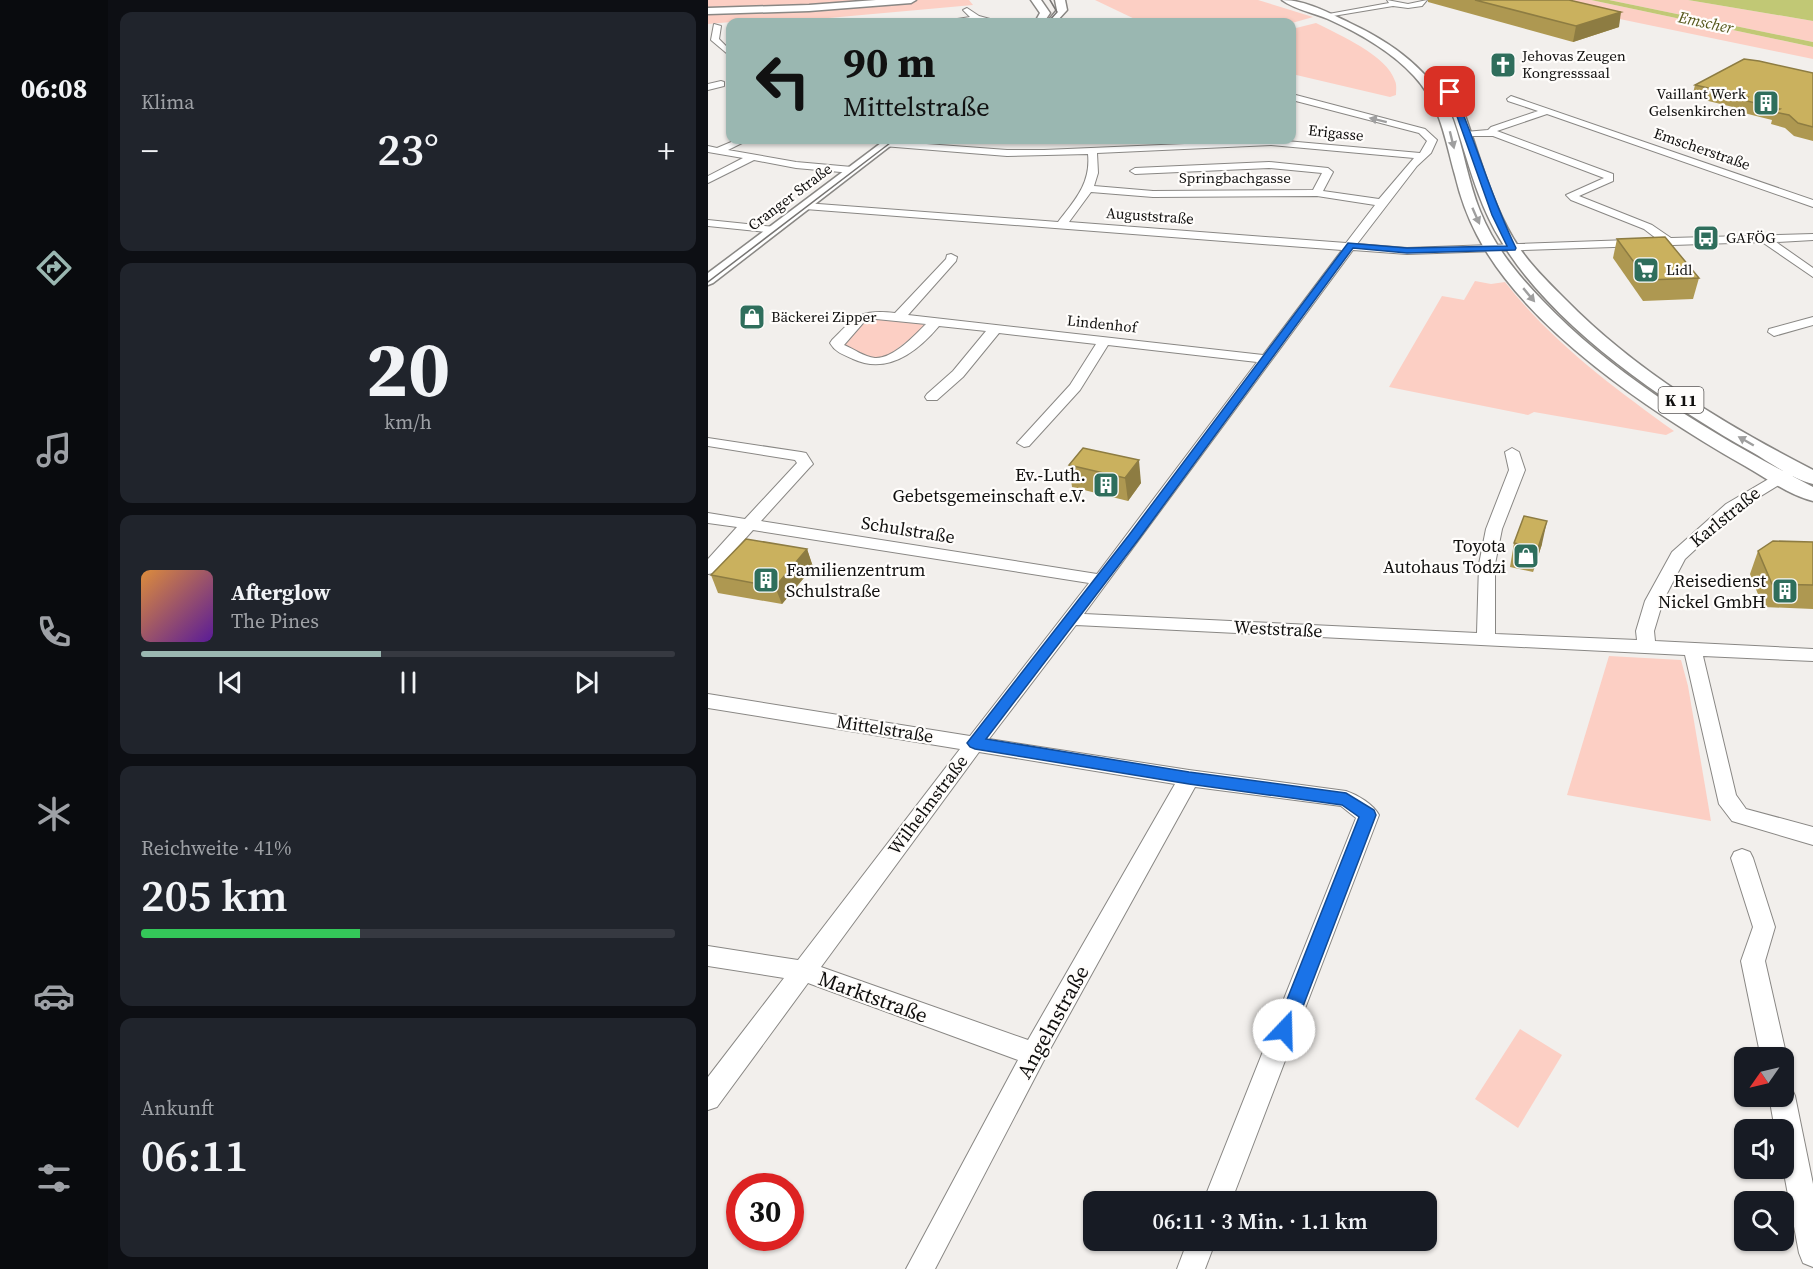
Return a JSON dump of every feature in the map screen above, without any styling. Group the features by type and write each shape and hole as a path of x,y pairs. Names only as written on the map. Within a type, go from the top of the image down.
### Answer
{"main road":[{"path":"708,10 809,6 875,0"},
{"path":"708,10 809,8 911,0"},
{"path":"1036,0 1046,18"},
{"path":"1051,18 1062,10 1060,0"},
{"name":"K 11","path":"1287,0 1333,14 1406,62 1433,90 1446,118 1462,181 1492,249 1536,304 1578,344 1617,375 1685,422 1796,475"},
{"name":"K 11","path":"1303,0 1391,40 1428,67"},
{"name":"K 11","path":"1444,84 1467,130 1496,215 1512,248 1574,319 1656,383 1796,475 1813,495"},
{"name":"Cranger Straße","path":"708,280 886,144"}],"street":[{"path":"1333,14 1390,1 1413,6 1422,4 1423,0"},
{"path":"967,10 976,18"},
{"path":"713,45 717,26"},
{"path":"708,87 721,84"},
{"name":"Wilhelmstraße","path":"708,1098 975,743 1101,580 1403,174 1428,151 1432,140 1422,131 1296,99"},
{"name":"Emscherstraße","path":"1511,99 1813,204"},
{"path":"1494,131 1547,111"},
{"path":"1467,130 1494,131 1610,176 1609,179 1571,195 1648,227 1670,243"},
{"path":"712,150 731,144"},
{"name":"Erigasse","path":"910,144 1007,153 1195,144"},
{"name":"Erigasse","path":"1292,144 1421,156"},
{"path":"712,150 751,158 852,170"},
{"path":"1061,225 1088,189 1095,175 1092,150"},
{"path":"708,180 751,158"},
{"path":"1135,171 1269,165 1324,170 1328,172 1317,194"},
{"name":"Springbachgasse","path":"1088,189 1154,194 1266,192 1317,194 1382,203"},
{"name":"Auguststraße","path":"805,206 1351,245 1407,251 1492,249"},
{"path":"708,223 775,230"},
{"path":"1492,249 1813,237"},
{"path":"1765,239 1813,273"},
{"path":"898,318 952,260 951,257"},
{"name":"Lindenhof","path":"935,322 916,341 883,362 872,362 839,347 839,339 860,319 876,315 1266,359"},
{"path":"1774,332 1813,321"},
{"path":"932,397 958,374 995,329"},
{"path":"1024,443 1075,387 1105,340"},
{"path":"708,442 801,456 805,464 708,569"},
{"path":"1486,639 1487,564 1494,529 1517,470 1512,452"},
{"name":"Karlstraße","path":"1646,646 1645,631 1654,601 1678,556 1732,507 1796,475"},
{"name":"Schulstraße","path":"708,518 1101,580"},
{"name":"Weststraße","path":"1070,619 1813,655"},
{"path":"1693,650 1726,798 1740,815 1813,836"},
{"name":"Mittelstraße","path":"708,701 1189,778 1346,799 1368,815 1221,1191"},
{"name":"Angelnstraße","path":"920,1269 1034,1054 1189,778"},
{"path":"1742,858 1764,927 1753,961 1772,1047"},
{"name":"Marktstraße","path":"708,956 803,971 1034,1054"},
{"path":"1785,1107 1809,1205 1813,1253"},
{"path":"1191,1269 1198,1251"}],"shaded area":[{"path":"708,0 969,0 973,5 828,18 726,18 726,22 708,24"},
{"path":"1095,0 1258,0 1313,17 1296,22 1296,18 1133,18"},
{"path":"1528,0 1591,0 1813,47 1813,59"},
{"path":"1609,0 1688,0 1813,21 1813,42"},
{"path":"1316,23 1373,54 1390,72 1395,81 1396,95 1390,97 1296,75 1296,28"},
{"path":"1475,281 1491,284 1505,282 1523,304 1563,344 1628,398 1674,431 1666,435 1534,412 1528,415 1389,387 1442,296 1464,300"},
{"path":"865,320 927,326 885,358 876,360 842,344"},
{"path":"1609,656 1681,660 1688,686 1711,821 1567,795"},
{"path":"1520,1029 1562,1055 1518,1128 1475,1099"}],"water":[{"name":"Emscher","path":"1591,0 1609,0 1813,42 1813,47"},
{"path":"1688,0 1813,0 1813,21"}],"building":[{"path":"1475,0 1569,0 1621,12 1576,26"},
{"name":"Vaillant Werk Gelsenkirchen","path":"1744,59 1813,73 1813,127 1798,123 1789,115 1774,112 1780,109 1743,100 1748,97 1695,85"},
{"path":"1665,237 1699,278 1647,280 1617,239"},
{"path":"1083,448 1139,460 1125,478 1069,465"},
{"path":"1524,516 1547,521 1538,548 1514,543"},
{"path":"746,539 807,549 775,587 711,575"},
{"path":"1773,541 1813,542 1813,585 1772,584 1758,551"}],"tram line":[{"path":"1050,0 1057,12 1052,18"},
{"path":"708,282 889,144"}],"place":[{"name":"Jehovas Zeugen Kongresssaal","path":"1503,65"},
{"name":"Vaillant Werk Gelsenkirchen","path":"1766,103"},
{"name":"GAFÖG","path":"1706,238"},
{"name":"Lidl","path":"1646,270"},
{"name":"Bäckerei Zipper","path":"752,317"},
{"name":"Ev.-Luth. Gebetsgemeinschaft e.V.","path":"1106,485"},
{"name":"Toyota Autohaus Todzi","path":"1526,556"},
{"name":"Familienzentrum Schulstraße","path":"766,580"},
{"name":"Reisedienst Nickel GmbH","path":"1785,591"}],"route":[{"path":"1284,1030 1368,815 1346,799 1189,778 975,743 1134,537 1351,245 1407,251 1512,248 1503,234 1481,178 1465,126 1450,92"}]}
